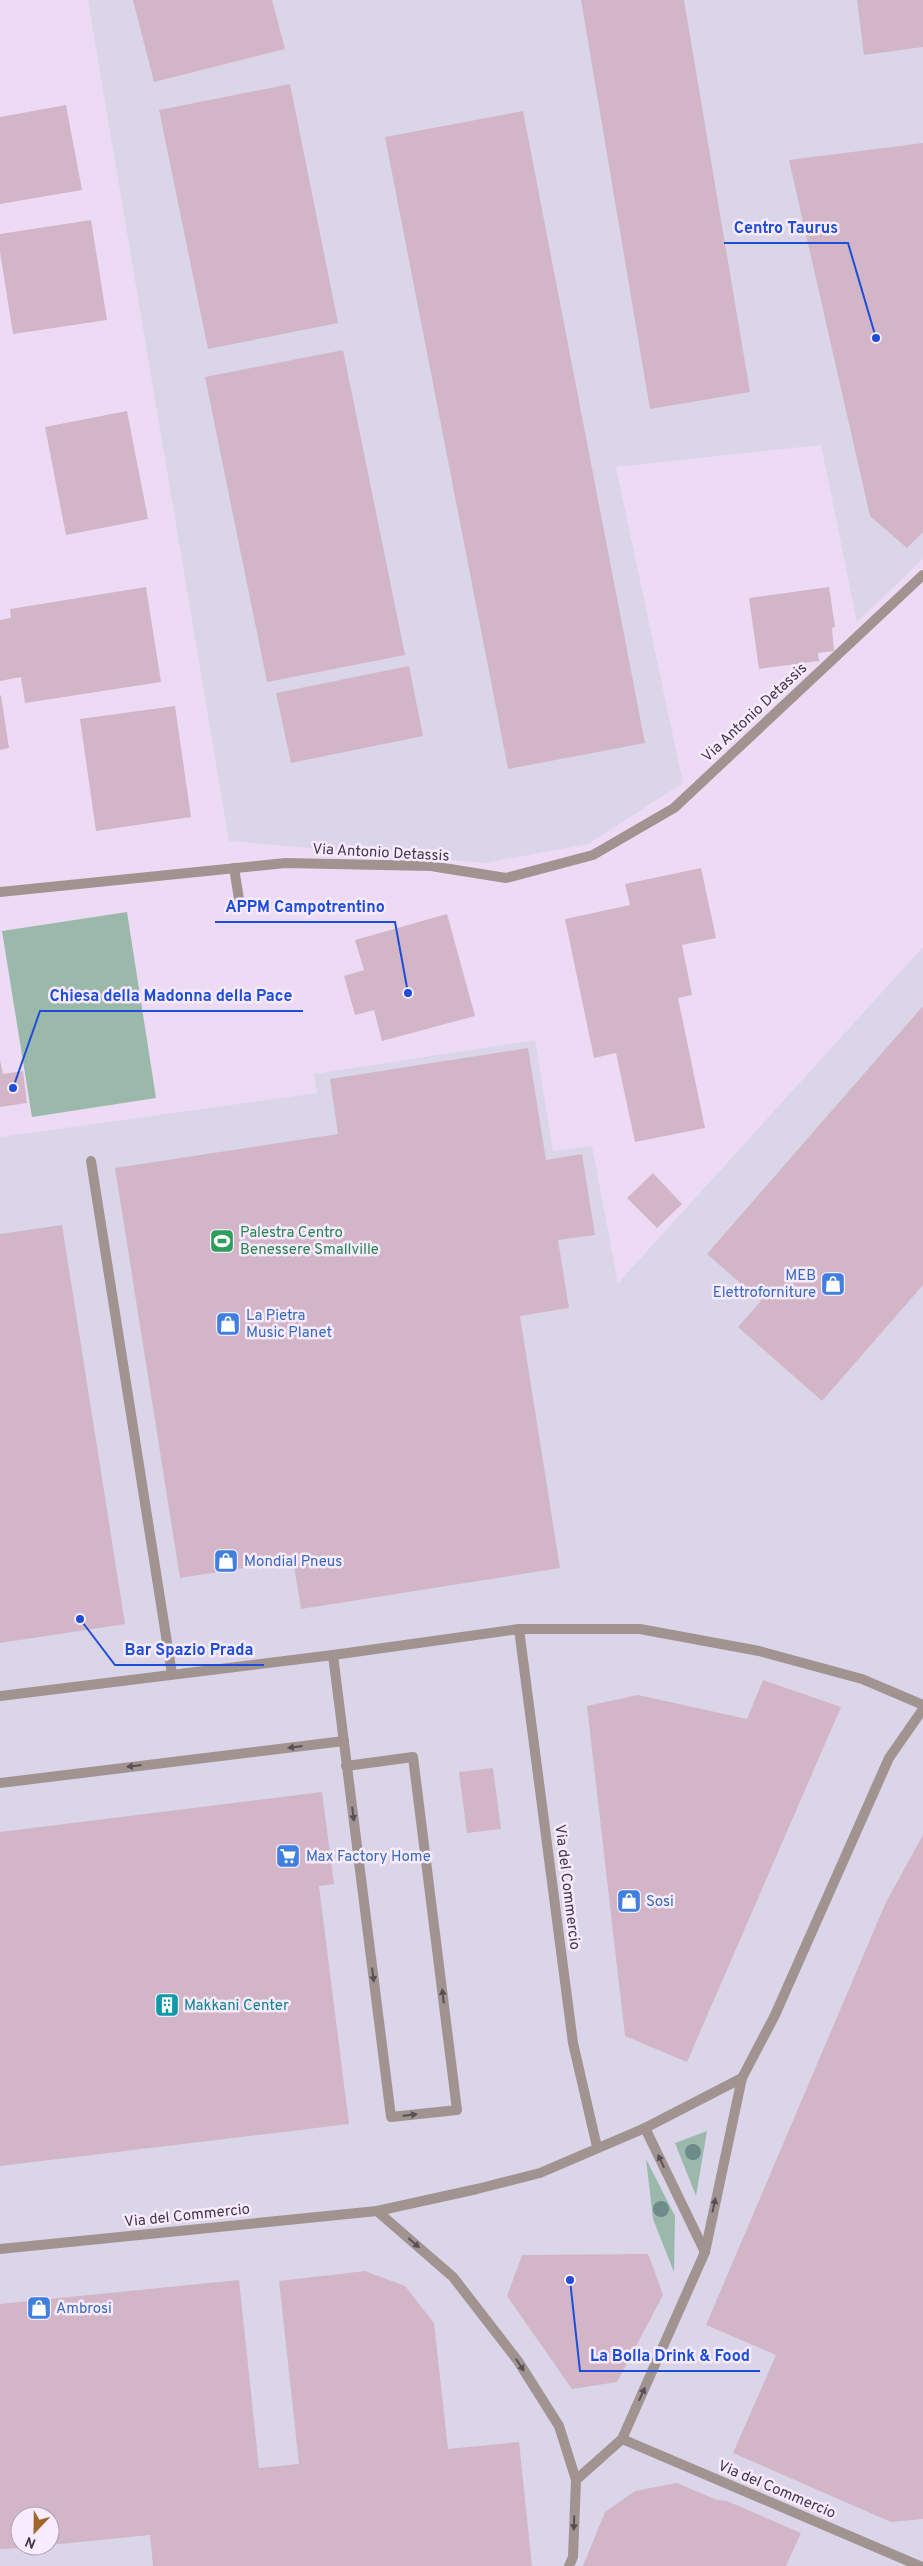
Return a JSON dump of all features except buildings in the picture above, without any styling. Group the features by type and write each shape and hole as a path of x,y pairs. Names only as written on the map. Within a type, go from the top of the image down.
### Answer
{"street":[{"name":"Via Antonio Detassis","path":"0,892 286,863 431,866 506,878 593,855 674,808 923,575"},
{"path":"234,868 239,899"},
{"path":"91,1161 172,1674"},
{"path":"0,1696 333,1655 519,1628 640,1630 759,1650 862,1679 923,1707 889,1758 775,2015 742,2078 704,2252 622,2439 576,2480"},
{"name":"Via del Commercio","path":"519,1628 573,2043 597,2148"},
{"path":"333,1655 346,1766 391,2118 457,2110 412,1757 346,1766"},
{"path":"0,1783 344,1740"},
{"name":"Via del Commercio","path":"0,2249 377,2211 540,2173 645,2128 742,2078"},
{"path":"645,2128 704,2252"},
{"path":"377,2211 453,2277 518,2361 559,2426 576,2480 573,2557 569,2566"},
{"name":"Via del Commercio","path":"622,2439 920,2566"}],"shaded area":[{"path":"88,0 923,0 923,559 857,622 821,445 616,467 683,783 588,844 485,863 229,841"},
{"path":"923,947 923,2566 0,2566 0,1137 317,1093 314,1074 535,1040 553,1151 592,1146 618,1283"}],"green space":[{"path":"127,912 156,1098 32,1117 2,931"},
{"path":"707,2131 696,2196 675,2143"},
{"path":"646,2159 675,2216 674,2272 653,2219"}],"place":[{"name":"Centro Taurus","path":"876,338"},
{"name":"APPM Campotrentino","path":"408,993"},
{"name":"Chiesa della Madonna della Pace","path":"13,1088"},
{"name":"Palestra Centro Benessere Smallville","path":"222,1241"},
{"name":"MEB Elettroforniture","path":"833,1284"},
{"name":"La Pietra Music Planet","path":"228,1324"},
{"name":"Mondial Pneus","path":"226,1561"},
{"name":"Bar Spazio Prada","path":"80,1619"},
{"name":"Max Factory Home","path":"288,1856"},
{"name":"Sosi","path":"629,1901"},
{"name":"Makkani Center","path":"167,2005"},
{"name":"La Bolla Drink & Food","path":"570,2280"},
{"name":"Ambrosi","path":"39,2308"}]}
